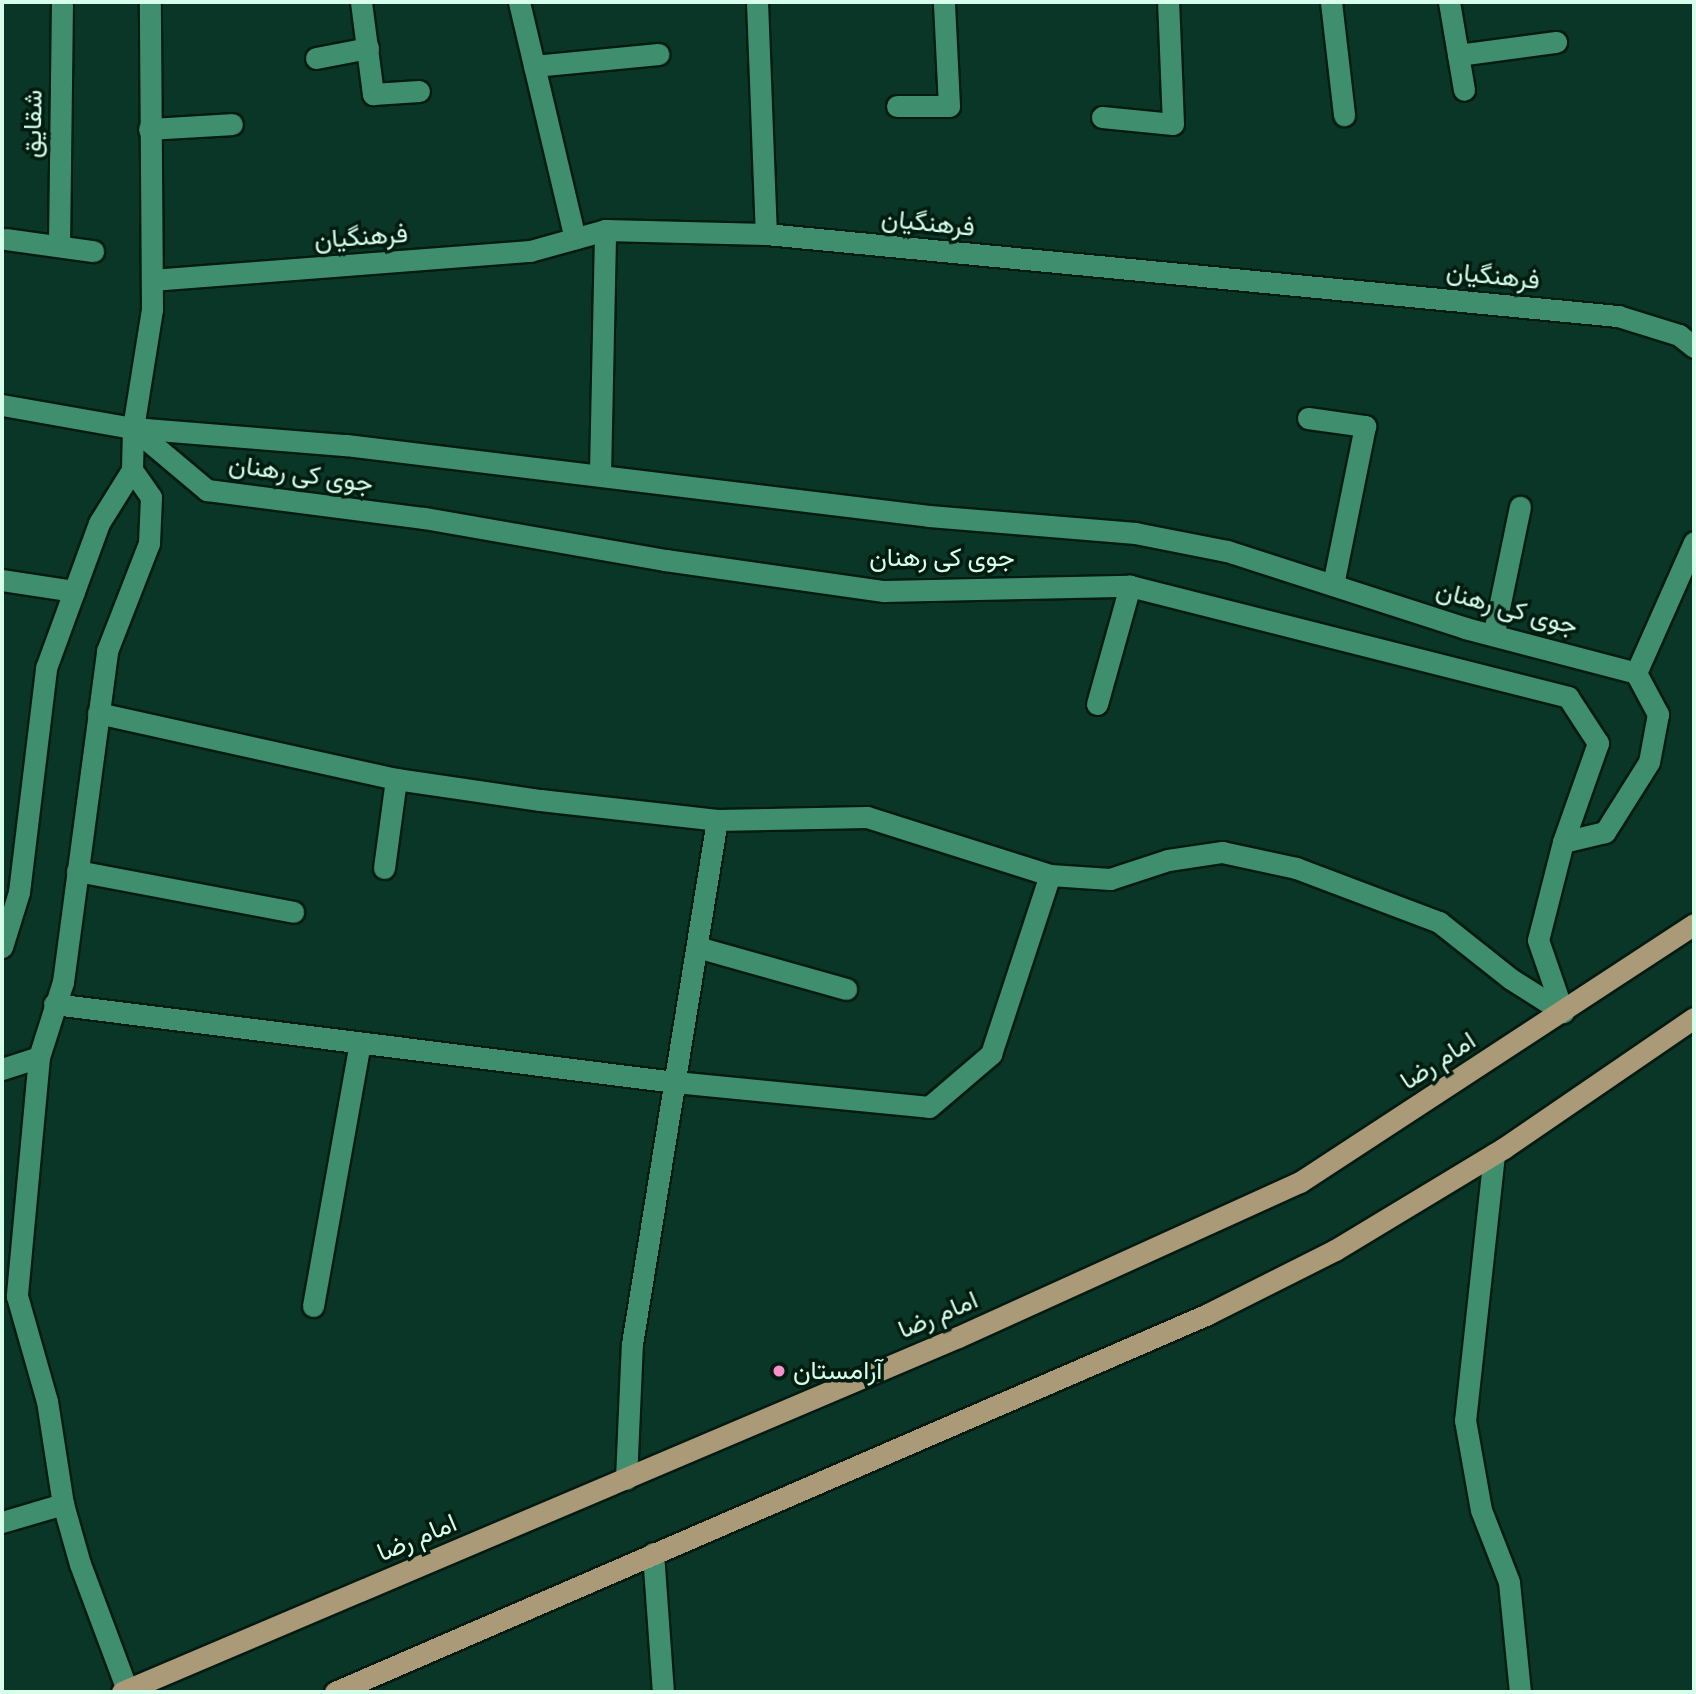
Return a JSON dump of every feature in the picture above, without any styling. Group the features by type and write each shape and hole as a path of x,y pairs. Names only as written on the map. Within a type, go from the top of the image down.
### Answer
{"main road":[{"name":"امام رضا","path":"124,1691 1135,1260 1300,1182 1694,924"},
{"path":"335,1692 1208,1314 1335,1250 1494,1154 1694,1018"}],"street":[{"name":"شقایق","path":"59,246 62,2"},
{"path":"2,947 19,892 46,668 99,523 132,470 133,428 152,309 150,2"},
{"path":"361,2 373,94 419,91"},
{"path":"519,2 575,238"},
{"path":"757,2 766,234"},
{"path":"897,106 949,106 944,2"},
{"path":"1102,117 1173,124 1168,2"},
{"path":"1331,2 1344,114"},
{"path":"1449,2 1464,90"},
{"path":"1458,55 1556,42"},
{"path":"316,58 368,48"},
{"path":"534,66 658,54"},
{"path":"149,129 232,124"},
{"path":"600,474 605,230"},
{"name":"فرهنگیان","path":"152,280 530,251 605,230 766,234 1618,316 1679,335 1694,348"},
{"path":"6,239 93,251"},
{"path":"2,405 133,428"},
{"path":"1308,418 1365,426 1333,585"},
{"name":"جوی کی رهنان","path":"133,428 345,445 929,516 1135,533 1227,551 1465,628 1494,632 1636,673"},
{"name":"جوی کی رهنان","path":"133,428 207,490 424,518 665,560 884,591 1130,586 1568,697 1598,743 1563,842"},
{"path":"124,1691 80,1564 63,1504 47,1401 9,1298 39,1057 63,982 107,651 149,543 151,498 132,470"},
{"path":"1494,632 1520,507"},
{"path":"1563,1012 1538,940 1563,842 1605,832 1649,762 1658,714 1636,673 1691,564 1694,542"},
{"path":"2,580 74,591"},
{"path":"1097,704 1130,586"},
{"path":"98,713 396,779 718,820 867,817 1050,875 1110,879 1168,860 1222,852 1296,868 1439,922 1511,979 1563,1012"},
{"path":"384,868 396,779"},
{"path":"626,1479 632,1344 718,820"},
{"path":"77,871 293,912"},
{"path":"54,1004 676,1082 929,1107 991,1054 1050,875"},
{"path":"697,947 846,989"},
{"path":"313,1306 360,1042"},
{"path":"2,1069 39,1057"},
{"path":"1494,1154 1465,1420 1481,1510 1509,1582 1520,1692"},
{"path":"2,1521 63,1504"},
{"path":"653,1553 663,1692"}],"place":[{"name":"آرامستان","path":"779,1371"}]}
